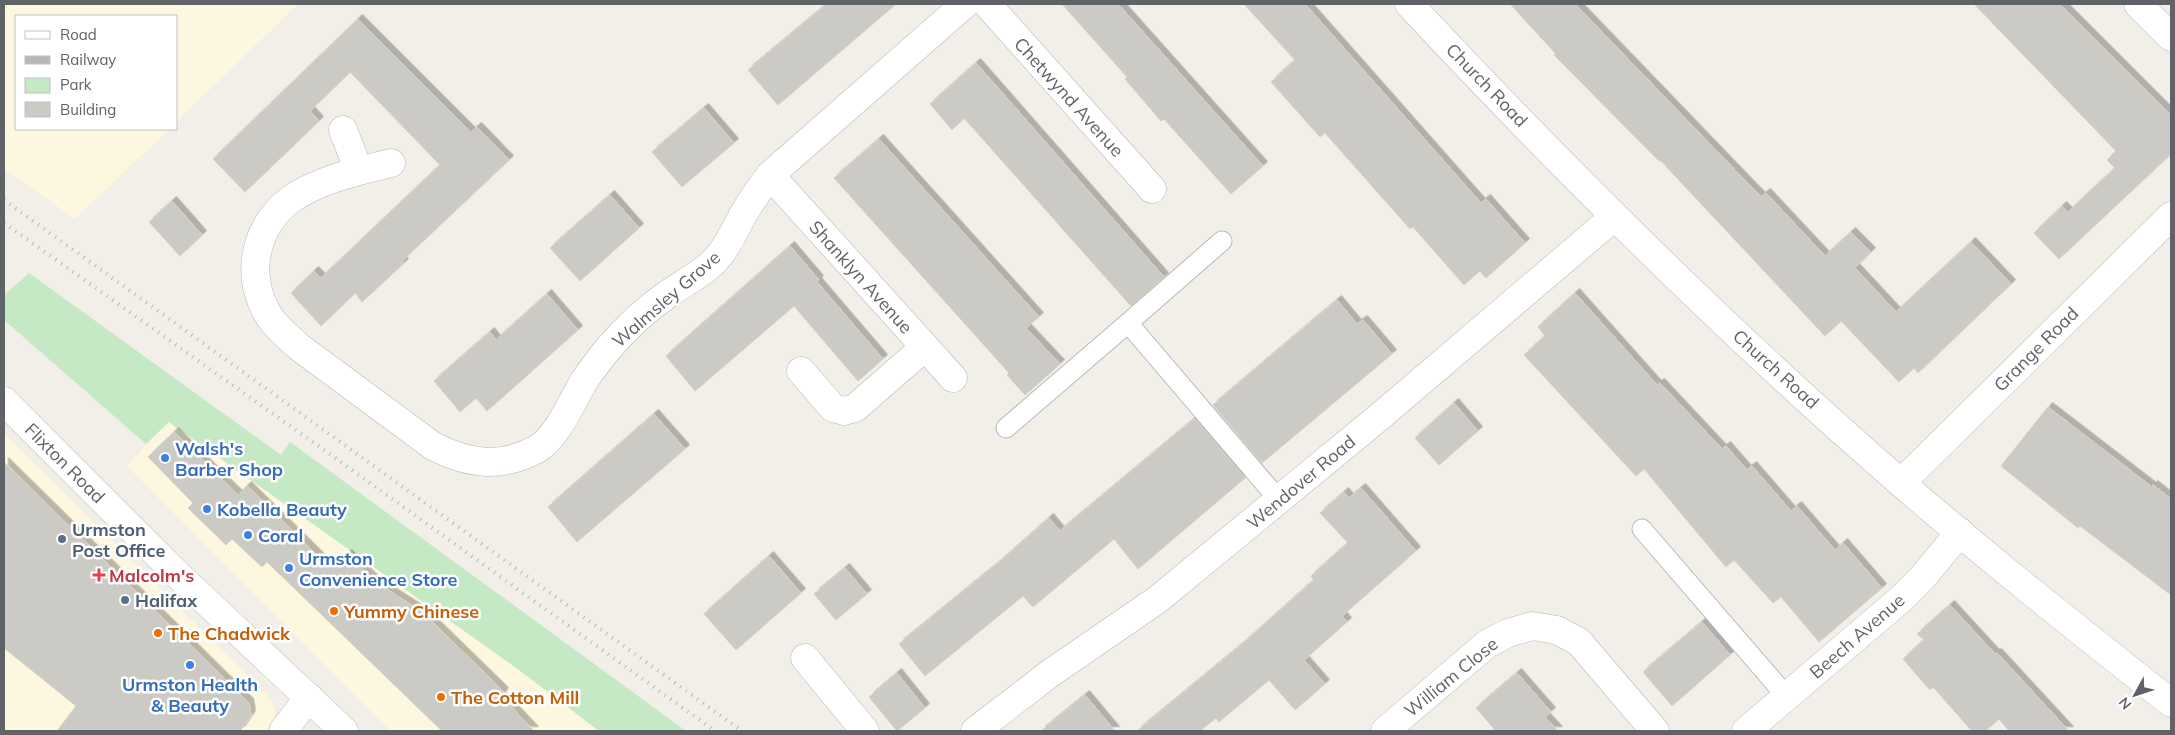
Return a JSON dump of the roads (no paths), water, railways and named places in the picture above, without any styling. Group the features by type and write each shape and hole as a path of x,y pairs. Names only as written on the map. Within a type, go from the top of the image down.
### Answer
{"street":[{"name":"Walmsley Grove","path":"391,163 359,171 312,188 290,200 272,217 260,237 255,259 256,283 264,308 279,328 299,347 433,446 455,457 477,462 500,462 520,458 540,448 556,429 586,378 607,350 629,326 650,308 710,266 756,194 770,176 965,4"},
{"name":"Chetwynd Avenue","path":"987,4 1152,189"},
{"name":"Church Road","path":"1409,4 1614,217 1757,353 1901,483 2171,703"},
{"path":"2138,4 2171,37"},
{"path":"343,130 359,171"},
{"name":"Shanklyn Avenue","path":"770,176 953,378"},
{"name":"Grange Road","path":"1901,483 2171,216"},
{"name":"Wendover Road","path":"975,731 1052,672 1158,600 1614,217"},
{"path":"801,372 833,408 844,411 855,408 925,347"},
{"name":"Flixton Road","path":"4,401 166,563 344,731"},
{"name":"Beech Avenue","path":"1746,731 1901,599 1922,578 1960,532"},
{"name":"William Close","path":"1385,731 1487,644 1508,633 1532,626 1557,630 1579,642 1655,731"},
{"path":"805,658 865,731"},
{"path":"283,731 308,697"}],"lane":[{"path":"1006,428 1222,241"},
{"path":"1128,322 1279,500"},
{"path":"1642,529 1787,697"}],"railway":[{"path":"4,200 742,731"},
{"path":"4,223 715,731"}],"place":[{"name":"Walsh's Barber Shop","path":"165,458"},
{"name":"Kobella Beauty","path":"207,509"},
{"name":"Coral","path":"248,535"},
{"name":"Urmston Post Office","path":"62,539"},
{"name":"Urmston Convenience Store","path":"289,568"},
{"name":"Malcolm's","path":"99,575"},
{"name":"Halifax","path":"125,600"},
{"name":"Yummy Chinese","path":"334,611"},
{"name":"The Chadwick","path":"158,633"},
{"name":"Urmston Health & Beauty","path":"190,665"},
{"name":"The Cotton Mill","path":"441,697"}]}
